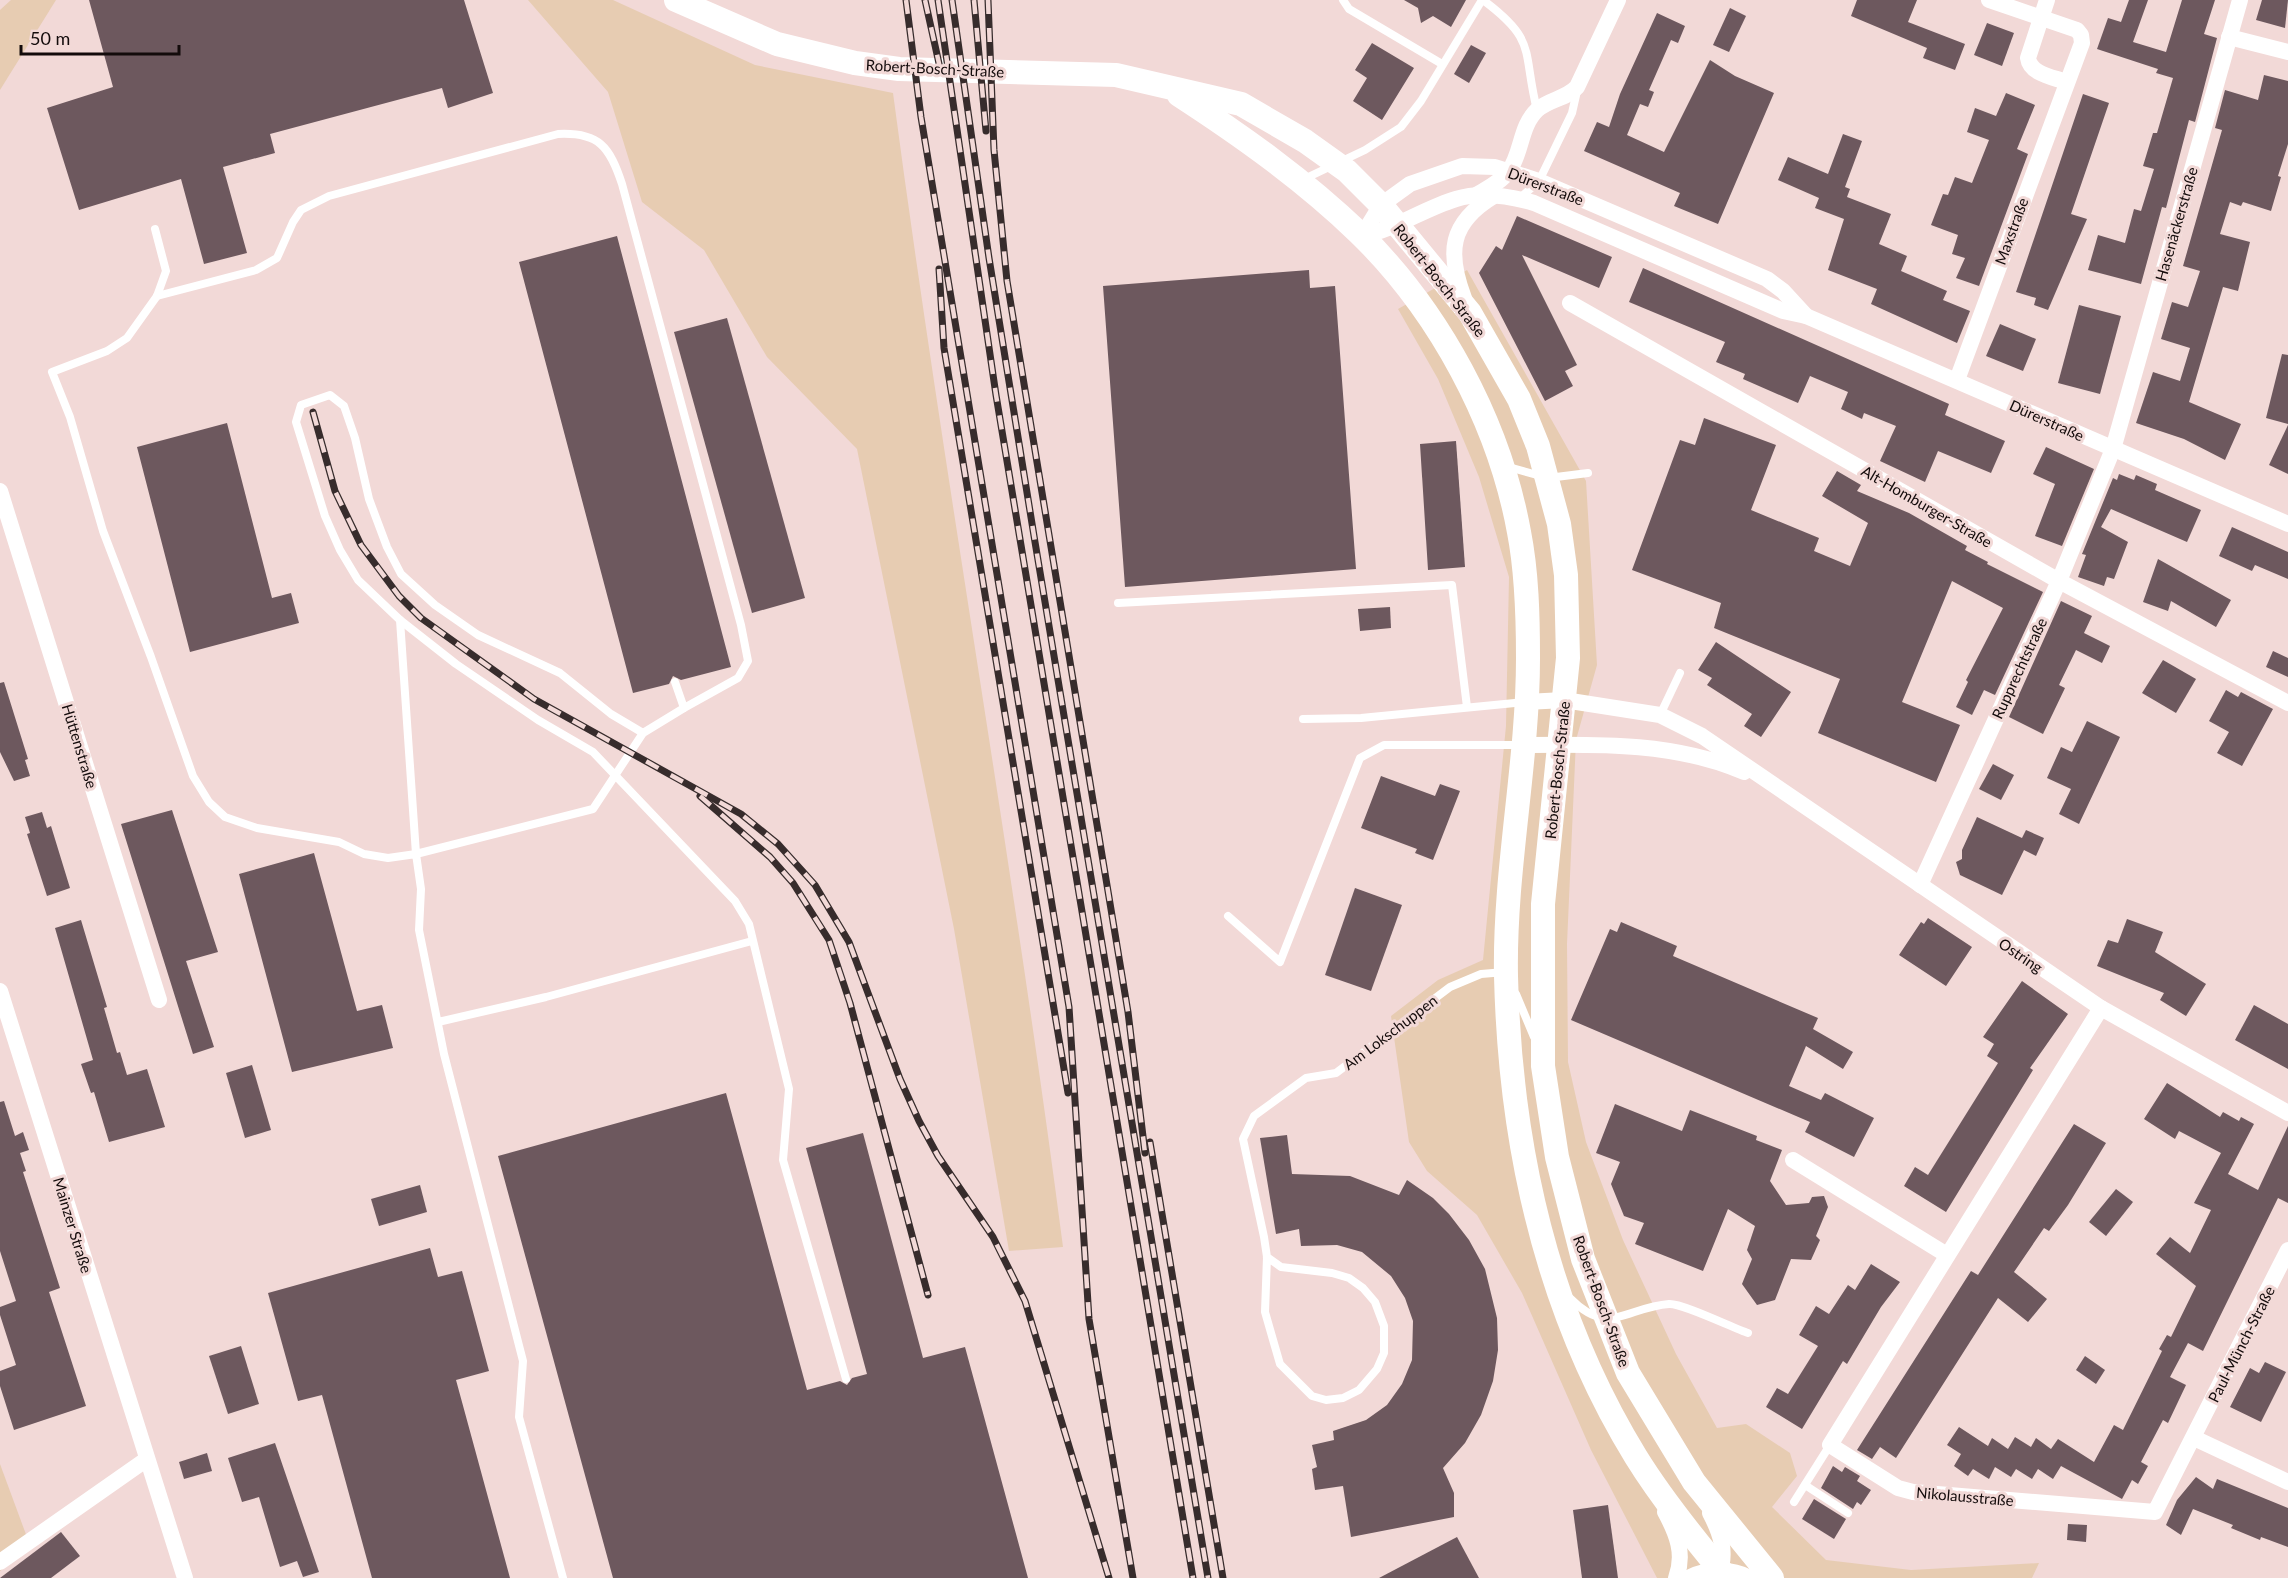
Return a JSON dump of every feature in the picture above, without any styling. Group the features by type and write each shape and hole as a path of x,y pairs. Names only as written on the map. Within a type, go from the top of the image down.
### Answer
{"main road":[{"name":"Robert-Bosch-Straße","path":"676,0 700,7 777,44 875,66 1116,75 1134,77 1241,104 1305,141 1337,164 1381,205 1470,313 1519,399 1548,478 1559,524 1566,575 1569,637 1543,904 1544,1066 1557,1157 1583,1259 1628,1373 1694,1482 1772,1578"},
{"name":"Robert-Bosch-Straße","path":"1167,87 1300,181 1362,236 1411,292 1449,350 1483,417 1502,465 1519,530 1526,574 1528,661 1524,745 1511,875 1506,972 1510,1064 1520,1147 1554,1282 1607,1407 1638,1461 1722,1575"}],"street":[{"path":"1475,196 1509,170 1524,132 1537,110 1566,96 1577,87 1618,0"},
{"path":"1989,0 2042,17"},
{"path":"2047,0 2028,58 2028,65 2034,70 2066,82"},
{"name":"Hasenäckerstraße","path":"2113,449 2240,0"},
{"name":"Maxstraße","path":"1957,380 2082,43 2081,34 2077,30 2042,17"},
{"path":"2229,37 2288,52"},
{"name":"Dürerstraße","path":"1362,236 1381,205 1410,184 1462,166 1495,167 1539,181 1767,279 1784,291 1806,316"},
{"path":"1470,313 1454,273 1454,246 1467,217 1478,206 1494,196"},
{"name":"Dürerstraße","path":"1362,236 1399,226 1456,199 1494,196 1519,199 1783,311 1806,316 2288,524"},
{"name":"Alt-Homburger-Straße","path":"1570,303 2059,581 2288,703"},
{"name":"Rupprechtstraße","path":"1920,885 2059,581 2113,449"},
{"name":"Hüttenstraße","path":"0,491 159,1000"},
{"name":"Ostring","path":"1526,702 1564,700 1660,715 1736,757 1764,781 2101,1008 2288,1113"},
{"name":"Ostring","path":"1524,745 1661,748 1726,765 1764,781"},
{"name":"Mainzer Straße","path":"0,991 185,1578"},
{"path":"1830,1445 2101,1008"},
{"path":"1793,1160 1947,1255"},
{"name":"Paul-Münch-Straße","path":"2155,1512 2288,1250"},
{"path":"2194,1438 2288,1482"},
{"name":"Nikolausstraße","path":"1830,1445 1898,1488 1913,1492 2155,1512"},
{"path":"0,1562 147,1459"},
{"path":"1638,1461 1671,1524 1680,1550 1681,1565 1676,1578"},
{"path":"1694,1482 1720,1532 1724,1549 1722,1575"},
{"path":"1688,1578 1695,1574 1742,1573 1750,1578"}],"lane":[{"path":"1343,0 1349,9 1442,64"},
{"path":"1300,181 1337,164 1401,127 1483,0 1512,23 1526,44 1537,110"},
{"path":"1519,199 1539,181 1572,113 1577,87"},
{"path":"155,229 166,272 158,296 127,338 107,351 52,372 70,417 103,531 151,657 192,776 209,802 225,817 247,824 339,842 372,856 388,858 416,854 593,809 643,733 738,678 747,661 741,625 622,184 613,157 594,138 578,133 558,134 329,196 301,210 277,258 256,270 158,296"},
{"path":"643,733 611,714 560,673 478,635 435,605 401,574 387,547 369,499 355,438 344,406 330,395 301,405 296,422 325,516 340,550 358,580 400,620 492,690 593,752 735,901 748,924 789,1089 783,1160 846,1379"},
{"path":"1502,465 1548,478 1588,473"},
{"path":"1118,603 1452,585 1467,707"},
{"path":"400,620 416,854 421,889 419,930 438,1022 524,1361 519,1417 563,1578"},
{"path":"1660,715 1680,673"},
{"path":"675,682 684,708"},
{"path":"1303,719 1361,718 1526,702"},
{"path":"1228,916 1280,962 1360,758 1384,745 1524,745"},
{"path":"438,1022 546,997 752,941"},
{"path":"1506,972 1544,1066"},
{"name":"Am Lokschuppen","path":"1267,1257 1281,1267 1332,1273 1349,1278 1363,1288 1375,1302 1384,1326 1384,1353 1377,1369 1359,1390 1343,1398 1326,1400 1312,1396 1280,1364 1265,1312 1267,1257 1243,1139 1254,1116 1306,1078 1336,1073 1450,987 1481,974 1506,972"},
{"path":"1554,1282 1581,1309 1594,1318 1606,1318 1671,1304 1748,1334"},
{"path":"1794,1502 1830,1445"},
{"path":"1805,1485 1848,1513"}],"shaded area":[{"path":"11,0 56,0 0,90 0,10"},
{"path":"528,0 613,0 755,65 893,93 934,382 1023,958 1063,1247 1009,1251 954,929 857,449 767,357 704,250 642,202 608,92"},
{"path":"1467,270 1586,481 1597,665 1576,740 1567,944 1568,1062 1586,1142 1623,1240 1676,1354 1717,1428 1746,1424 1790,1453 1797,1476 1772,1507 1826,1560 1911,1570 2039,1563 2032,1578 1657,1578 1591,1450 1522,1293 1477,1215 1427,1171 1409,1142 1391,1016 1438,980 1483,960 1506,726 1509,577 1479,477 1438,379 1398,309"},
{"path":"0,1464 31,1548 0,1571"}],"building":[{"path":"89,0 464,0 493,93 448,108 442,88 270,134 275,153 223,167 247,253 204,264 181,179 79,210 47,108 113,87"},
{"path":"1404,0 1466,0 1451,27 1433,16 1421,23 1418,8"},
{"path":"1857,0 1917,0 1908,22 1965,44 1955,70 1923,58 1927,48 1851,16"},
{"path":"2129,0 2148,0 2133,42 2166,52 2182,0 2215,0 2204,34 2217,38 2195,122 2189,120 2166,208 2162,207 2141,284 2088,270 2098,235 2125,243 2134,209 2141,211 2154,169 2143,166 2153,133 2157,133 2173,78 2156,73 2158,69 2097,49 2108,18 2121,22"},
{"path":"2262,0 2288,0 2285,28 2256,20"},
{"path":"1730,8 1746,16 1729,52 1713,45"},
{"path":"1657,13 1685,26 1678,43 1671,40 1649,90 1654,92 1648,107 1640,104 1627,135 1664,152 1710,60 1735,76 1774,93 1718,224 1674,206 1680,193 1584,151 1597,122 1609,127 1620,94"},
{"path":"1987,23 2014,33 2002,66 1974,55"},
{"path":"1372,43 1414,68 1382,120 1353,101 1367,78 1355,70"},
{"path":"1471,45 1486,53 1469,83 1454,74"},
{"path":"2264,75 2288,81 2288,144 2278,176 2281,177 2271,211 2243,202 2241,206 2230,202 2220,234 2250,242 2238,291 2223,287 2189,402 2241,424 2225,460 2184,439 2136,423 2153,372 2180,381 2190,348 2161,339 2172,302 2188,307 2200,271 2183,266 2222,130 2215,128 2225,90 2258,100"},
{"path":"2006,93 2035,105 2017,149 2028,154 1979,286 1956,278 1965,258 1952,254 1958,235 1931,225 1943,194 1948,195 1955,177 1972,183 1989,140 1967,132 1975,108 1996,116"},
{"path":"2083,94 2109,103 2071,214 2087,219 2048,310 2034,305 2036,298 2016,292"},
{"path":"1843,134 1862,141 1845,187 1850,189 1847,197 1891,214 1879,244 1907,256 1901,271 1947,291 1943,300 1970,311 1957,343 1871,304 1877,289 1828,270 1844,219 1815,208 1819,198 1778,180 1788,157 1828,174"},
{"path":"1517,216 1612,257 1599,288 1522,255 1577,365 1565,371 1573,386 1545,401 1479,273 1496,246 1502,250"},
{"path":"617,236 731,667 681,680 673,676 669,684 633,693 519,262"},
{"path":"1643,268 1949,404 1945,415 2005,441 1991,473 1938,451 1925,482 1880,461 1896,426 1864,413 1862,419 1841,409 1848,392 1810,376 1798,403 1743,379 1745,374 1716,362 1725,342 1629,302"},
{"path":"1309,270 1310,288 1335,286 1356,569 1125,587 1103,286"},
{"path":"2079,305 2121,316 2100,394 2058,383"},
{"path":"727,318 805,598 752,613 674,332"},
{"path":"2000,324 2036,339 2023,371 1986,356"},
{"path":"2282,354 2288,355 2288,424 2266,418"},
{"path":"1704,418 1776,445 1751,510 1819,538 1814,551 1850,566 1868,523 1822,496 1837,471 1861,485 1857,491 1909,513 1967,546 1965,550 1988,562 1987,564 2043,592 1995,695 1984,690 1972,715 1956,707 1968,682 1966,680 2003,608 1952,581 1902,702 1960,725 1936,782 1818,733 1840,679 1714,628 1721,603 1632,570 1680,440 1695,445"},
{"path":"227,423 272,598 291,593 299,623 190,652 137,447"},
{"path":"2288,425 2288,474 2269,465"},
{"path":"1456,441 1465,567 1428,570 1420,444"},
{"path":"2046,447 2094,469 2062,546 2035,536 2055,484 2033,474"},
{"path":"2119,474 2134,480 2136,475 2157,484 2155,490 2201,510 2187,542 2111,509 2101,527 2128,542 2114,579 2107,577 2104,586 2078,577 2086,555 2082,554 2113,478 2117,480"},
{"path":"2232,527 2288,552 2288,579 2255,565 2252,571 2219,556"},
{"path":"2158,559 2231,600 2216,627 2171,601 2168,611 2143,602"},
{"path":"2061,601 2092,616 2084,633 2110,646 2102,663 2076,650 2059,685 2065,688 2043,734 2009,717"},
{"path":"1390,607 1391,628 1360,631 1358,609"},
{"path":"1716,642 1791,692 1761,737 1744,726 1752,714 1707,685 1712,678 1698,670"},
{"path":"2273,651 2288,658 2288,677 2266,667"},
{"path":"2163,660 2196,679 2176,713 2142,693"},
{"path":"4,682 28,759 25,760 30,776 14,781 0,752 0,683"},
{"path":"2226,690 2238,697 2241,692 2273,709 2242,766 2217,753 2229,732 2209,721"},
{"path":"2087,721 2120,737 2079,824 2059,814 2071,789 2047,778 2061,747 2072,752"},
{"path":"1993,764 2014,775 2001,800 1979,789"},
{"path":"1381,776 1435,796 1440,784 1460,791 1433,860 1415,853 1417,849 1361,828"},
{"path":"172,810 218,952 186,961 214,1047 193,1054 121,824"},
{"path":"42,812 47,828 51,826 70,888 47,896 27,834 30,833 25,817"},
{"path":"1977,817 2022,838 2026,830 2044,838 2036,856 2024,850 2002,895 1960,875 1956,862 1962,859 1962,850"},
{"path":"314,853 357,1011 382,1005 393,1048 292,1072 239,874"},
{"path":"1355,888 1402,905 1371,991 1325,975"},
{"path":"1928,918 1972,947 1946,986 1899,955 1921,922 1924,924"},
{"path":"2127,919 2163,932 2155,952 2206,984 2186,1016 2160,1000 2164,993 2097,966 2108,940 2118,943"},
{"path":"81,920 107,1007 104,1008 117,1053 120,1052 127,1075 147,1069 165,1127 109,1142 94,1092 91,1093 81,1064 93,1060 55,928"},
{"path":"1621,922 1677,946 1673,956 1818,1018 1813,1029 1853,1052 1843,1069 1806,1046 1789,1086 1821,1100 1825,1093 1874,1118 1854,1157 1805,1132 1810,1122 1571,1020 1610,929 1617,932"},
{"path":"2022,981 2068,1014 2030,1068 2033,1070 1946,1212 1904,1186 1915,1167 1928,1175 1998,1063 1987,1056 1994,1044 1983,1037"},
{"path":"2254,1005 2288,1024 2288,1069 2235,1040"},
{"path":"252,1065 271,1130 245,1138 226,1073"},
{"path":"2167,1083 2220,1117 2223,1112 2239,1121 2241,1117 2254,1124 2228,1174 2258,1190 2288,1126 2288,1203 2278,1198 2203,1351 2188,1343 2170,1377 2186,1385 2168,1423 2163,1420 2141,1462 2148,1466 2138,1484 2132,1480 2122,1499 2061,1466 2053,1479 2038,1469 2032,1479 2016,1469 2011,1477 1995,1467 1989,1479 1973,1469 1968,1476 1954,1466 1961,1454 1947,1445 1959,1427 1988,1446 1992,1438 2008,1449 2015,1437 2031,1447 2036,1438 2051,1449 2058,1439 2094,1462 2114,1425 2123,1430 2162,1351 2159,1349 2167,1335 2171,1337 2196,1286 2156,1254 2170,1237 2190,1253 2211,1210 2194,1203 2221,1153 2179,1131 2175,1139 2144,1119"},
{"path":"726,1093 807,1390 840,1381 847,1385 852,1378 867,1374 806,1148 863,1133 923,1358 965,1347 1028,1578 613,1578 498,1156"},
{"path":"4,1101 15,1136 23,1132 29,1150 20,1153 26,1171 23,1172 60,1288 49,1292 86,1406 14,1430 0,1386 0,1371 16,1365 0,1315 0,1307 16,1301 0,1251 0,1102"},
{"path":"1615,1104 1682,1131 1690,1110 1757,1136 1756,1140 1782,1150 1770,1181 1786,1205 1809,1203 1812,1197 1824,1196 1828,1207 1816,1236 1820,1240 1811,1260 1791,1259 1775,1300 1757,1305 1742,1284 1752,1259 1747,1250 1755,1226 1728,1209 1703,1271 1635,1244 1644,1223 1624,1216 1611,1184 1620,1162 1596,1153"},
{"path":"2074,1124 2106,1143 2068,1205 2049,1231 2044,1228 2014,1272 2047,1299 2028,1322 1998,1298 1896,1458 1880,1447 1872,1459 1857,1450 1971,1271 1978,1275"},
{"path":"1287,1135 1292,1174 1350,1176 1399,1195 1407,1180 1433,1198 1449,1214 1469,1240 1485,1269 1497,1318 1498,1350 1493,1381 1481,1415 1465,1443 1443,1468 1454,1493 1454,1517 1351,1537 1343,1486 1315,1490 1312,1469 1317,1467 1312,1445 1334,1440 1333,1431 1366,1420 1387,1405 1402,1384 1412,1360 1413,1321 1405,1298 1391,1276 1362,1252 1337,1245 1301,1246 1299,1229 1276,1234 1260,1138"},
{"path":"420,1185 427,1212 379,1226 371,1199"},
{"path":"2116,1189 2133,1202 2106,1236 2089,1222"},
{"path":"430,1248 438,1277 462,1271 489,1371 456,1380 510,1578 372,1578 322,1395 298,1401 268,1293"},
{"path":"1871,1264 1900,1282 1881,1307 1847,1364 1843,1361 1802,1429 1766,1407 1777,1388 1788,1394 1818,1346 1799,1335 1816,1306 1829,1314 1848,1285 1855,1290"},
{"path":"241,1346 259,1404 228,1414 209,1356"},
{"path":"2085,1356 2105,1370 2096,1384 2076,1370"},
{"path":"2265,1362 2286,1372 2261,1422 2230,1407 2250,1368 2259,1373"},
{"path":"275,1443 319,1572 303,1577 297,1561 280,1567 259,1497 242,1502 228,1458"},
{"path":"207,1453 212,1471 184,1479 179,1462"},
{"path":"1833,1466 1842,1472 1845,1467 1860,1476 1857,1481 1871,1490 1861,1505 1857,1502 1853,1509 1821,1488"},
{"path":"2196,1477 2213,1489 2217,1479 2288,1508 2288,1547 2261,1537 2260,1540 2231,1528 2233,1525 2193,1509 2181,1535 2166,1525 2177,1500"},
{"path":"1814,1499 1846,1519 1834,1539 1802,1519"},
{"path":"1608,1505 1618,1578 1582,1578 1573,1510"},
{"path":"2068,1524 2087,1525 2086,1542 2067,1540"},
{"path":"61,1532 80,1556 51,1578 0,1578"},
{"path":"1457,1537 1479,1578 1379,1578"}],"railway":[{"path":"906,0 921,117 1069,1007 1089,1319 1133,1578"},
{"path":"925,0 940,68"},
{"path":"938,0 996,395 1193,1578"},
{"path":"952,0 989,258 1035,542 1208,1578"},
{"path":"974,0 986,131"},
{"path":"988,0 994,150 1007,281 1128,1012 1145,1153"},
{"path":"939,269 944,348 1068,1093"},
{"path":"313,412 335,491 361,545 399,596 421,618 534,699 741,814 778,844 815,885 849,942 900,1079 919,1121 938,1156 993,1237 1025,1301 1109,1578"},
{"path":"700,796 770,857 793,883 829,940 850,1003 928,1295"},
{"path":"1150,1142 1223,1578"}]}
